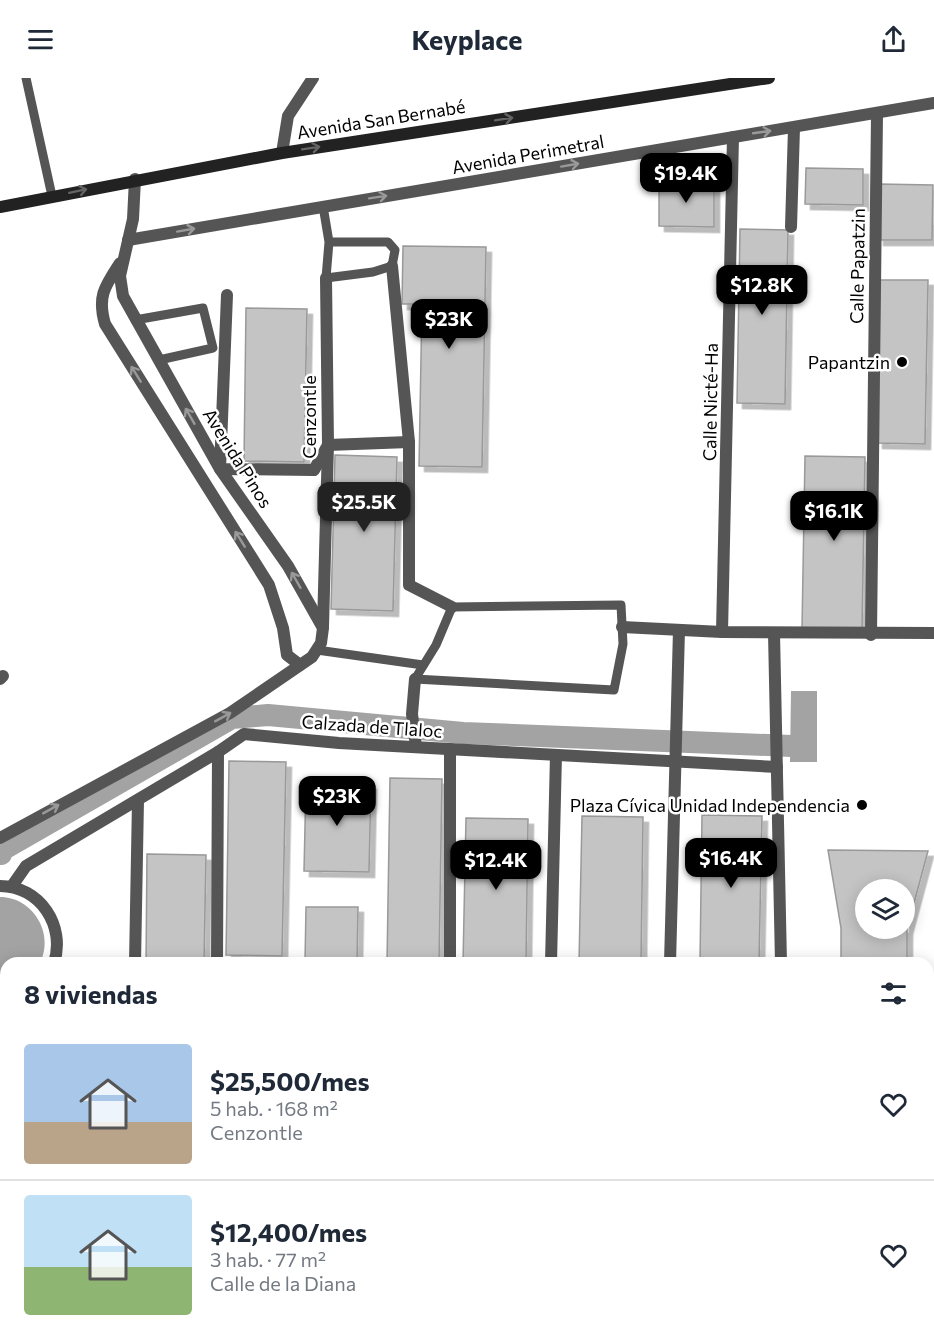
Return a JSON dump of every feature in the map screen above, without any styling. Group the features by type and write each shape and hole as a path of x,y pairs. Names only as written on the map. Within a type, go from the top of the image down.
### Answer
{"main road":[{"name":"Avenida San Bernabé","path":"0,207 135,179 282,153 769,78"}],"street":[{"path":"282,153 288,116 314,78"},
{"name":"Avenida Perimetral","path":"128,240 934,103"},
{"name":"Calle Papatzin","path":"871,635 877,114"},
{"path":"791,227 794,128"},
{"name":"Calle Nicté-Ha","path":"722,632 733,137"},
{"name":"Avenida Pinos","path":"135,179 133,219 122,259 120,286 135,320 220,468 288,566 323,628"},
{"name":"Avenida Pinos","path":"122,259 105,287 102,297 100,306 105,324 269,585 283,628 288,655 300,665"},
{"path":"392,266 409,442 409,585 452,607"},
{"name":"Cenzontle","path":"323,628 328,445 326,278"},
{"path":"226,295 220,468 314,470 328,445 409,442"},
{"path":"622,627 871,635 934,633"},
{"path":"0,838 230,713 300,665 317,650 323,628"},
{"path":"670,957 679,630"},
{"path":"774,633 781,957"},
{"path":"415,679 412,714 416,744"},
{"name":"Calzada de Tlaloc","path":"56,957 59,948 54,921 37,898 6,886 26,866 218,752 244,734 416,744 450,749 777,767"},
{"path":"450,749 450,957"},
{"path":"217,957 218,752"},
{"path":"551,957 556,755"},
{"path":"135,957 138,800"}],"lane":[{"path":"26,78 52,196"},
{"path":"323,206 328,242 326,278 373,272 392,266 394,250 388,242 328,242"},
{"path":"135,320 203,308 213,348 159,360"},
{"path":"621,605 623,644 614,690 415,679 436,645 452,607 621,605"},
{"path":"317,650 423,664"}],"shaded area":[{"path":"791,691 817,691 817,762 790,762"},
{"path":"0,897 22,903 31,910 43,929 45,940 42,957 0,957"}],"building":[{"path":"806,168 863,169 863,205 805,204"},
{"path":"659,180 714,181 714,227 659,226"},
{"path":"879,184 933,185 932,240 878,240"},
{"path":"740,229 788,230 785,404 737,403"},
{"path":"403,246 486,247 482,467 419,466 422,304 402,304"},
{"name":"Papantzin","path":"880,280 928,280 925,444 877,443"},
{"path":"246,308 307,309 304,462 244,461"},
{"path":"335,455 397,457 393,611 331,609"},
{"path":"805,456 865,457 862,629 802,628"},
{"path":"229,761 286,762 282,956 226,955"},
{"path":"390,778 442,779 439,957 387,957"},
{"path":"306,782 371,784 369,872 304,871"},
{"path":"702,815 762,816 759,957 700,957"},
{"path":"582,816 643,817 641,957 579,957"},
{"path":"466,818 528,819 526,957 463,957"},
{"path":"828,850 928,851 915,899 915,879 855,879 855,939 907,939 907,957 841,957 841,928"},
{"path":"147,854 206,855 204,957 146,957"},
{"path":"306,907 358,907 357,957 305,957"}],"waterway":[{"path":"1,854 2,850 232,718 268,715 463,733 791,746"}],"place":[{"name":"Papantzin","path":"902,362"},
{"name":"Plaza Cívica Unidad Independencia","path":"862,805"}]}
